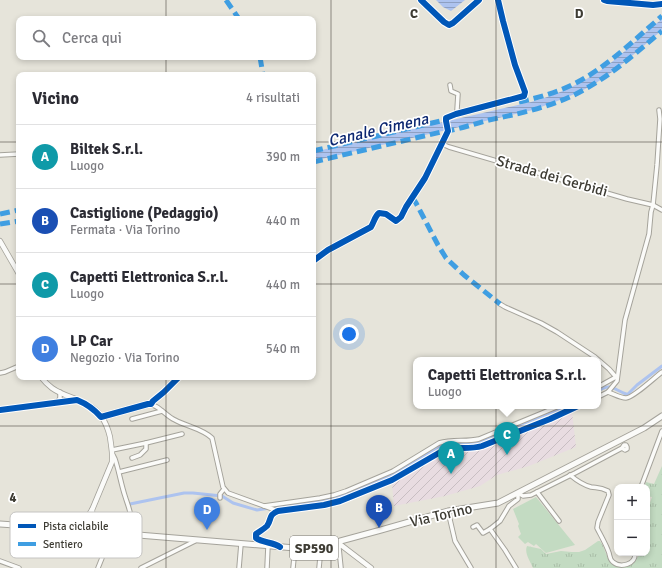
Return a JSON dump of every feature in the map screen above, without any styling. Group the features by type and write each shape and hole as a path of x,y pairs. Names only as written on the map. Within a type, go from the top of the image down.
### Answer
{"main road":[{"path":"0,241 16,269"},
{"path":"44,380 52,388 67,396 88,404 102,417 106,425 113,452 112,462 92,512"},
{"name":"Via Torino","path":"142,535 312,549 339,543 448,511 502,501 644,428 662,417"},
{"path":"0,524 10,525"},
{"path":"339,543 371,568"}],"street":[{"path":"604,0 653,5 662,4"},
{"name":"Strada dei Gerbidi","path":"450,85 451,91 458,94 457,110 456,114 446,118 448,131 442,144 627,199 653,205 662,210"},
{"path":"601,396 608,392 617,378 625,320 649,234 660,120 659,110"},
{"path":"0,155 16,154"},
{"path":"500,304 541,323 594,357"},
{"path":"601,361 617,378"},
{"path":"0,373 16,367"},
{"path":"608,392 621,398 628,398 634,395 662,372"},
{"path":"601,386 617,378"},
{"path":"57,403 60,398 60,392"},
{"path":"57,403 67,396"},
{"path":"63,403 67,400 67,396"},
{"path":"0,410 77,400"},
{"path":"102,417 148,404 154,404 176,421 203,431 212,438 223,486 228,493 277,511 324,505 340,501 392,480 444,450 451,448 472,448 482,446 572,409"},
{"path":"264,506 320,498 346,491 393,471 440,442 479,439 553,409"},
{"path":"132,419 162,411"},
{"path":"643,484 662,432"},
{"path":"130,512 113,452 182,434"},
{"path":"132,458 140,456 146,449 146,443"},
{"path":"518,493 526,496 537,492 622,448"},
{"path":"119,472 167,460"},
{"path":"570,475 582,484 608,491 609,495 597,528 607,547 611,561 622,566 627,565 634,560 636,556"},
{"path":"220,496 224,488"},
{"path":"537,492 559,521"},
{"name":"Via Torino","path":"516,568 506,550 490,529 500,521 509,506 518,499 518,493"},
{"path":"277,511 272,515 266,528 256,534 256,538 280,547"},
{"path":"448,511 455,541 471,568"},
{"path":"473,527 477,525 483,533 490,529"},
{"path":"141,568 196,540"},
{"path":"339,543 340,568"},
{"path":"239,568 241,544"},
{"path":"267,568 268,546"},
{"path":"319,568 321,547"},
{"path":"294,568 295,548"},
{"path":"98,568 102,558"},
{"path":"0,562 19,568"}],"shaded area":[{"path":"572,412 576,447 529,466 497,475 480,486 445,496 394,506 392,484 434,456 472,448"}],"green space":[{"path":"662,466 662,568 533,568 527,554 527,546 541,549 546,554 561,551 579,552 600,541 609,560 615,566 620,567 625,567 632,563 639,556 650,556 650,503 652,497 650,497 650,484 645,484 646,482 654,484"},
{"path":"536,497 575,545 546,553 536,544 534,546 528,542 525,544 518,537 521,534 513,509"}],"water":[{"path":"436,0 465,0 451,11 443,7"},
{"path":"662,19 662,30 622,64 601,80 568,97 533,110 316,160 316,151 531,102 558,93 576,85 601,70"}],"waterway":[{"path":"601,390 609,387 628,394 637,385 662,366"},
{"path":"130,504 184,493 193,493 222,496 233,503 257,510 339,496 388,477 442,445 448,443 480,442 496,434 559,409"}],"marked path":[{"path":"226,0 237,16"},
{"path":"519,102 539,97 572,85 596,71 619,54 662,16"},
{"path":"316,161 527,112 564,100 607,76 662,31"},
{"path":"260,60 262,72"},
{"path":"316,150 449,119"},
{"path":"412,197 446,258 464,275 500,304"},
{"path":"0,214 16,211"},
{"path":"0,224 16,221"}],"cycle path":[{"path":"421,0 449,25 479,0"},
{"path":"316,259 328,250 371,227 379,213 386,214 396,221 401,217 425,178 448,131 446,118 524,96 525,92 515,65 498,0"},
{"path":"604,0 653,5 662,4"},
{"path":"0,410 77,400 90,407 101,417 151,404 176,380"},
{"path":"280,547 256,538 256,534 267,526 271,516 278,511 324,505 340,501 392,480 444,450 482,446 572,409"}],"place":[{"name":"Capetti Elettronica S.r.l.","path":"507,455"},
{"name":"Biltek S.r.l.","path":"451,474"},
{"name":"Castiglione (Pedaggio)","path":"379,528"},
{"name":"LP Car","path":"207,530"}],"water label":[{"name":"Canale Cimena","path":"378,129"}]}
